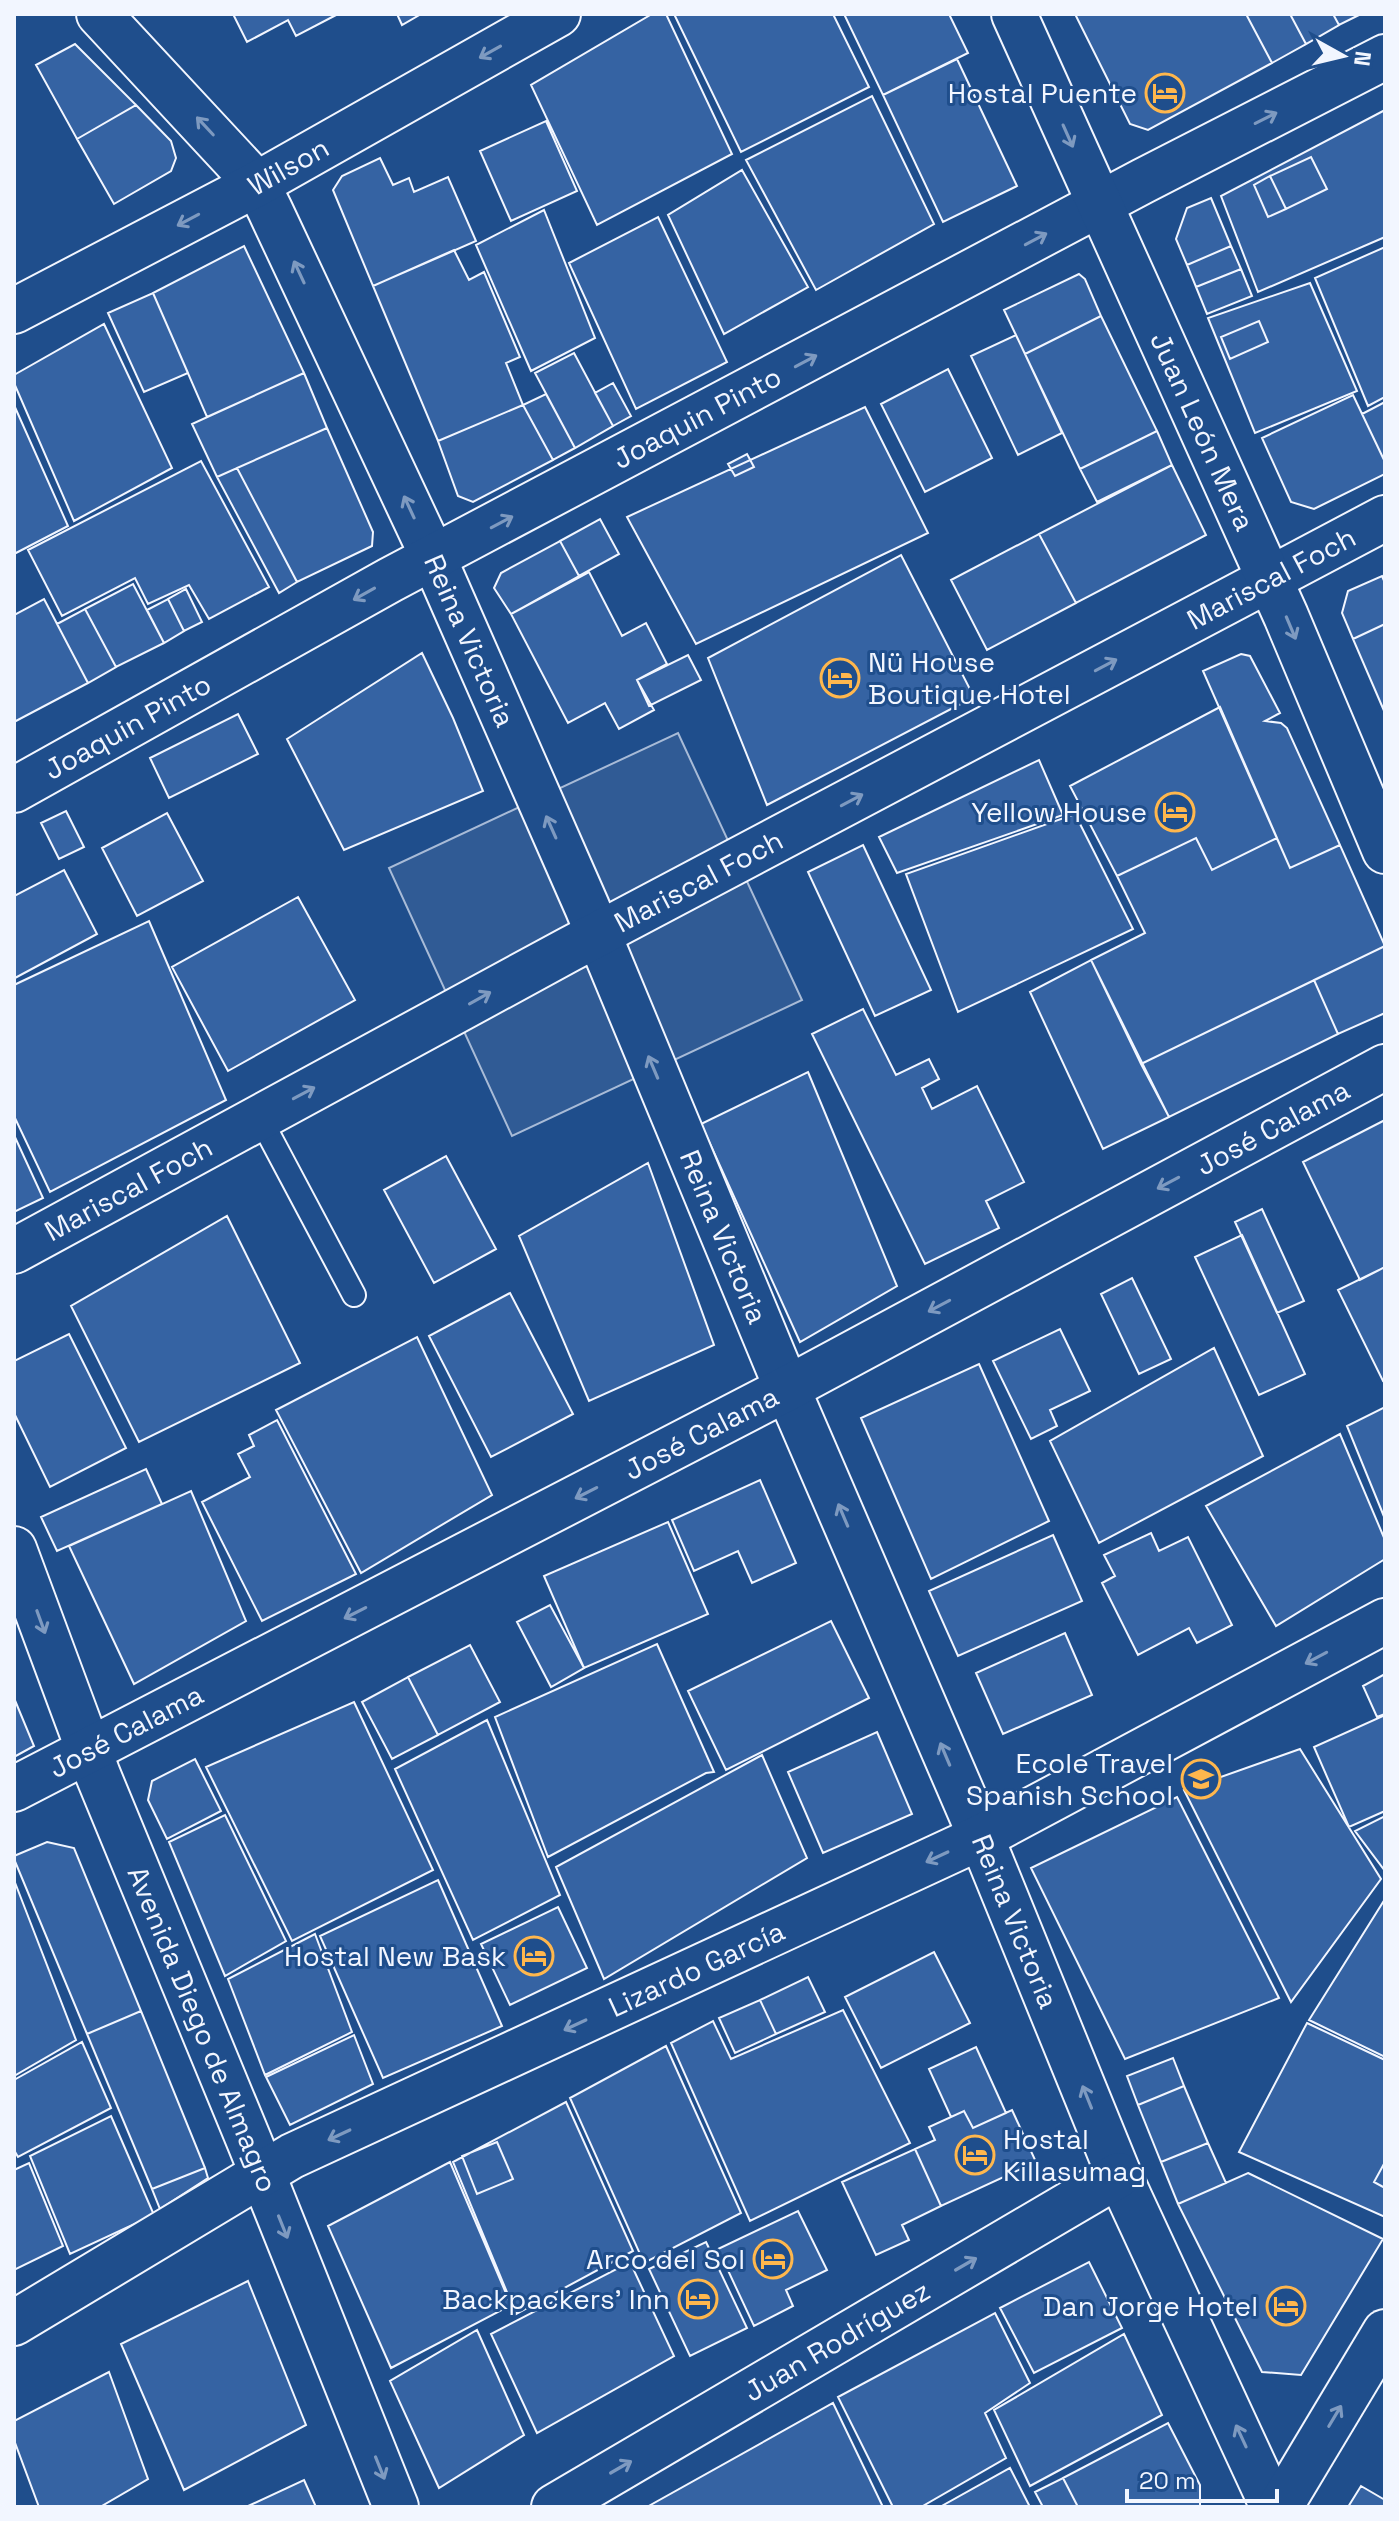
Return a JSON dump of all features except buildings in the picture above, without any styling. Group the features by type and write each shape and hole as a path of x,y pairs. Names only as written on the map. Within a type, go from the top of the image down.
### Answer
{"street":[{"name":"Reina Victoria","path":"99,14 257,184 434,559 981,1837 1119,2175 1273,2507"},
{"name":"Wilson","path":"14,311 257,184 558,14"},
{"name":"Juan León Mera","path":"1014,14 1269,579 1385,851"},
{"name":"Joaquin Pinto","path":"14,790 376,587 1385,57"},
{"name":"Mariscal Foch","path":"14,1251 597,934 1385,518"},
{"name":"José Calama","path":"14,1789 788,1388 1385,1067"},
{"name":"Avenida Diego de Almagro","path":"14,1549 89,1751 396,2507"},
{"name":"Lizardo García","path":"14,2323 261,2174 307,2150 981,1837 1385,1621"},
{"name":"Juan Rodríguez","path":"554,2507 1119,2175"},
{"path":"1280,2507 1385,2332"}],"lane":[{"path":"260,1118 354,1295"}],"shaded area":[{"path":"678,733 802,1000 512,1136 389,868"}],"place":[{"name":"Hostal Puente","path":"1165,93"},
{"name":"Nü House Boutique Hotel","path":"840,678"},
{"name":"Yellow House","path":"1175,812"},
{"name":"Ecole Travel Spanish School","path":"1201,1779"},
{"name":"Hostal New Bask","path":"534,1956"},
{"name":"Hostal Killasumag","path":"975,2155"},
{"name":"Arco del Sol","path":"773,2259"},
{"name":"Backpackers' Inn","path":"698,2299"},
{"name":"Dan Jorge Hotel","path":"1286,2306"}]}
